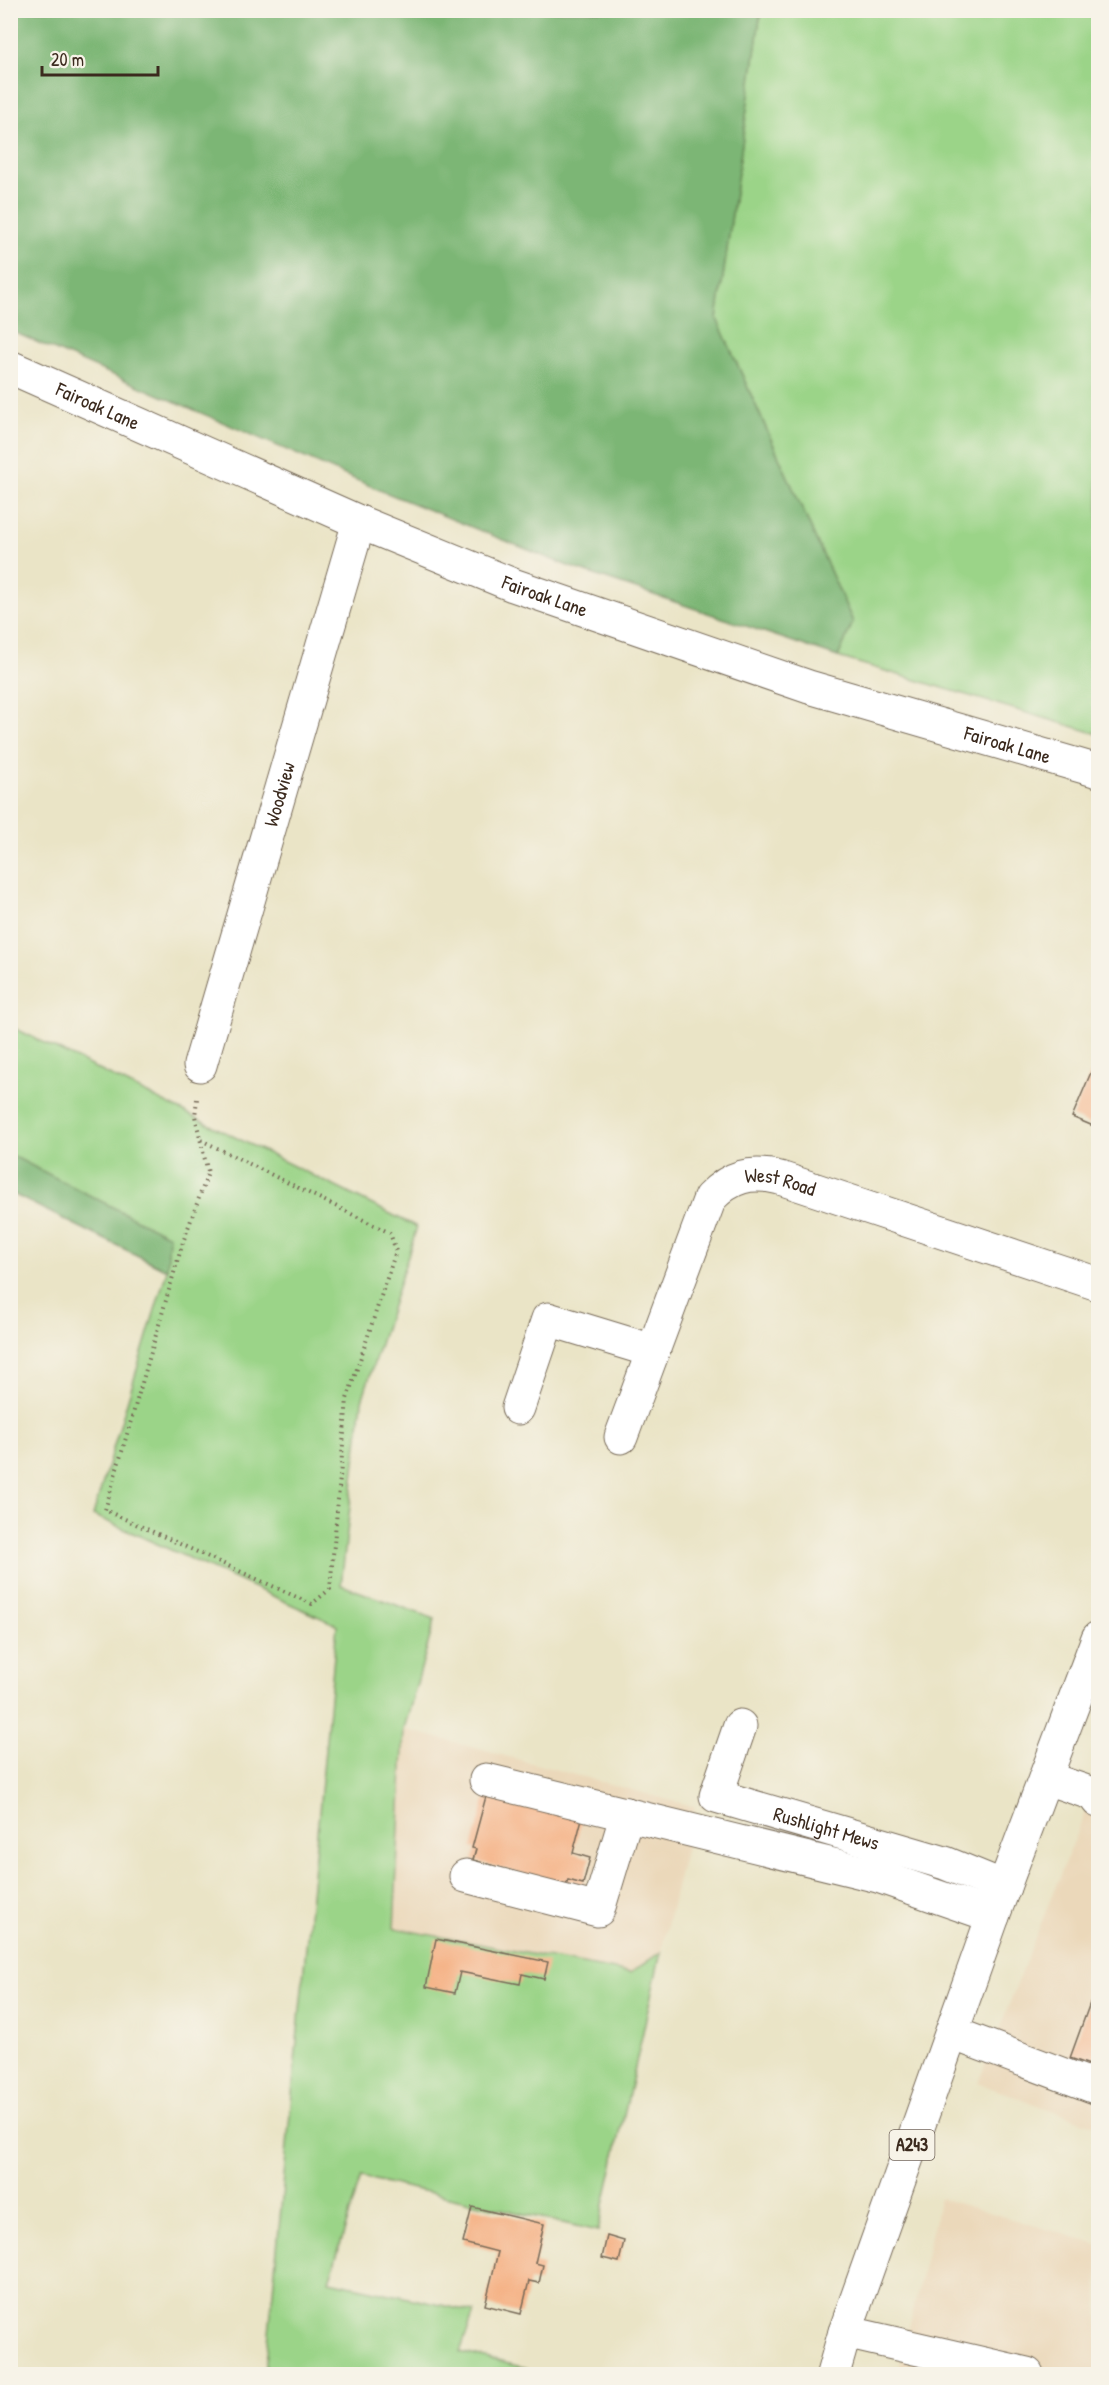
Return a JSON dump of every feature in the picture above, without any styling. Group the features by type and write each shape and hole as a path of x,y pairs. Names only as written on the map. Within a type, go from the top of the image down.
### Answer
{"main road":[{"name":"Fairoak Lane","path":"10,367 360,522 513,585 808,687 1098,771"},
{"name":"Woodview","path":"200,1065 360,522"},
{"name":"West Road","path":"621,1437 710,1198 725,1182 742,1175 761,1173 780,1178 1098,1284"},
{"path":"518,1408 548,1319 653,1351"},
{"name":"A243","path":"833,2374 845,2332 999,1902 1098,1638"},
{"name":"Rushlight Mews","path":"740,1726 716,1796 945,1863 999,1902"},
{"path":"1046,1778 1093,1794 1098,1801"},
{"path":"486,1780 878,1876 999,1902"},
{"path":"466,1876 598,1910 627,1814"},
{"path":"952,2033 1098,2088"},
{"path":"845,2332 1027,2374"}],"path":[{"path":"200,1065 195,1116 208,1173 183,1242 105,1510 312,1604 330,1589 347,1399 396,1251 390,1233 201,1140"}],"shaded area":[{"path":"404,1729 695,1807 661,1952 630,1973 394,1928"},
{"path":"1098,1779 1098,2127 978,2083"},
{"path":"940,2198 1098,2244 1098,2374 898,2374"}],"green space":[{"path":"11,10 761,11 717,319 853,622 838,657 568,566 382,491 11,331"},
{"path":"761,11 1098,11 1098,734 838,657 853,622 717,319"},
{"path":"10,1026 417,1227 362,1401 341,1585 435,1619 404,1729 394,1928 630,1973 661,1952 598,2231 361,2177 329,2281 474,2312 460,2352 526,2368 524,2374 265,2374 337,1625 93,1515 167,1270 11,1193"},
{"path":"11,1155 169,1236 167,1270 11,1193"}],"building":[{"path":"1098,1056 1098,1128 1072,1117"},
{"path":"1098,1162 1098,1182 1092,1180"},
{"path":"488,1789 583,1815 573,1853 590,1858 583,1884 568,1880 566,1886 473,1860 476,1849 472,1848"},
{"path":"436,1939 548,1962 544,1979 522,1974 520,1984 460,1972 455,1993 426,1987"},
{"path":"1098,1981 1098,2068 1070,2058"},
{"path":"472,2207 544,2224 535,2263 543,2265 539,2283 529,2281 521,2314 485,2305 498,2252 463,2243"},
{"path":"607,2236 624,2241 619,2262 602,2258"}]}
